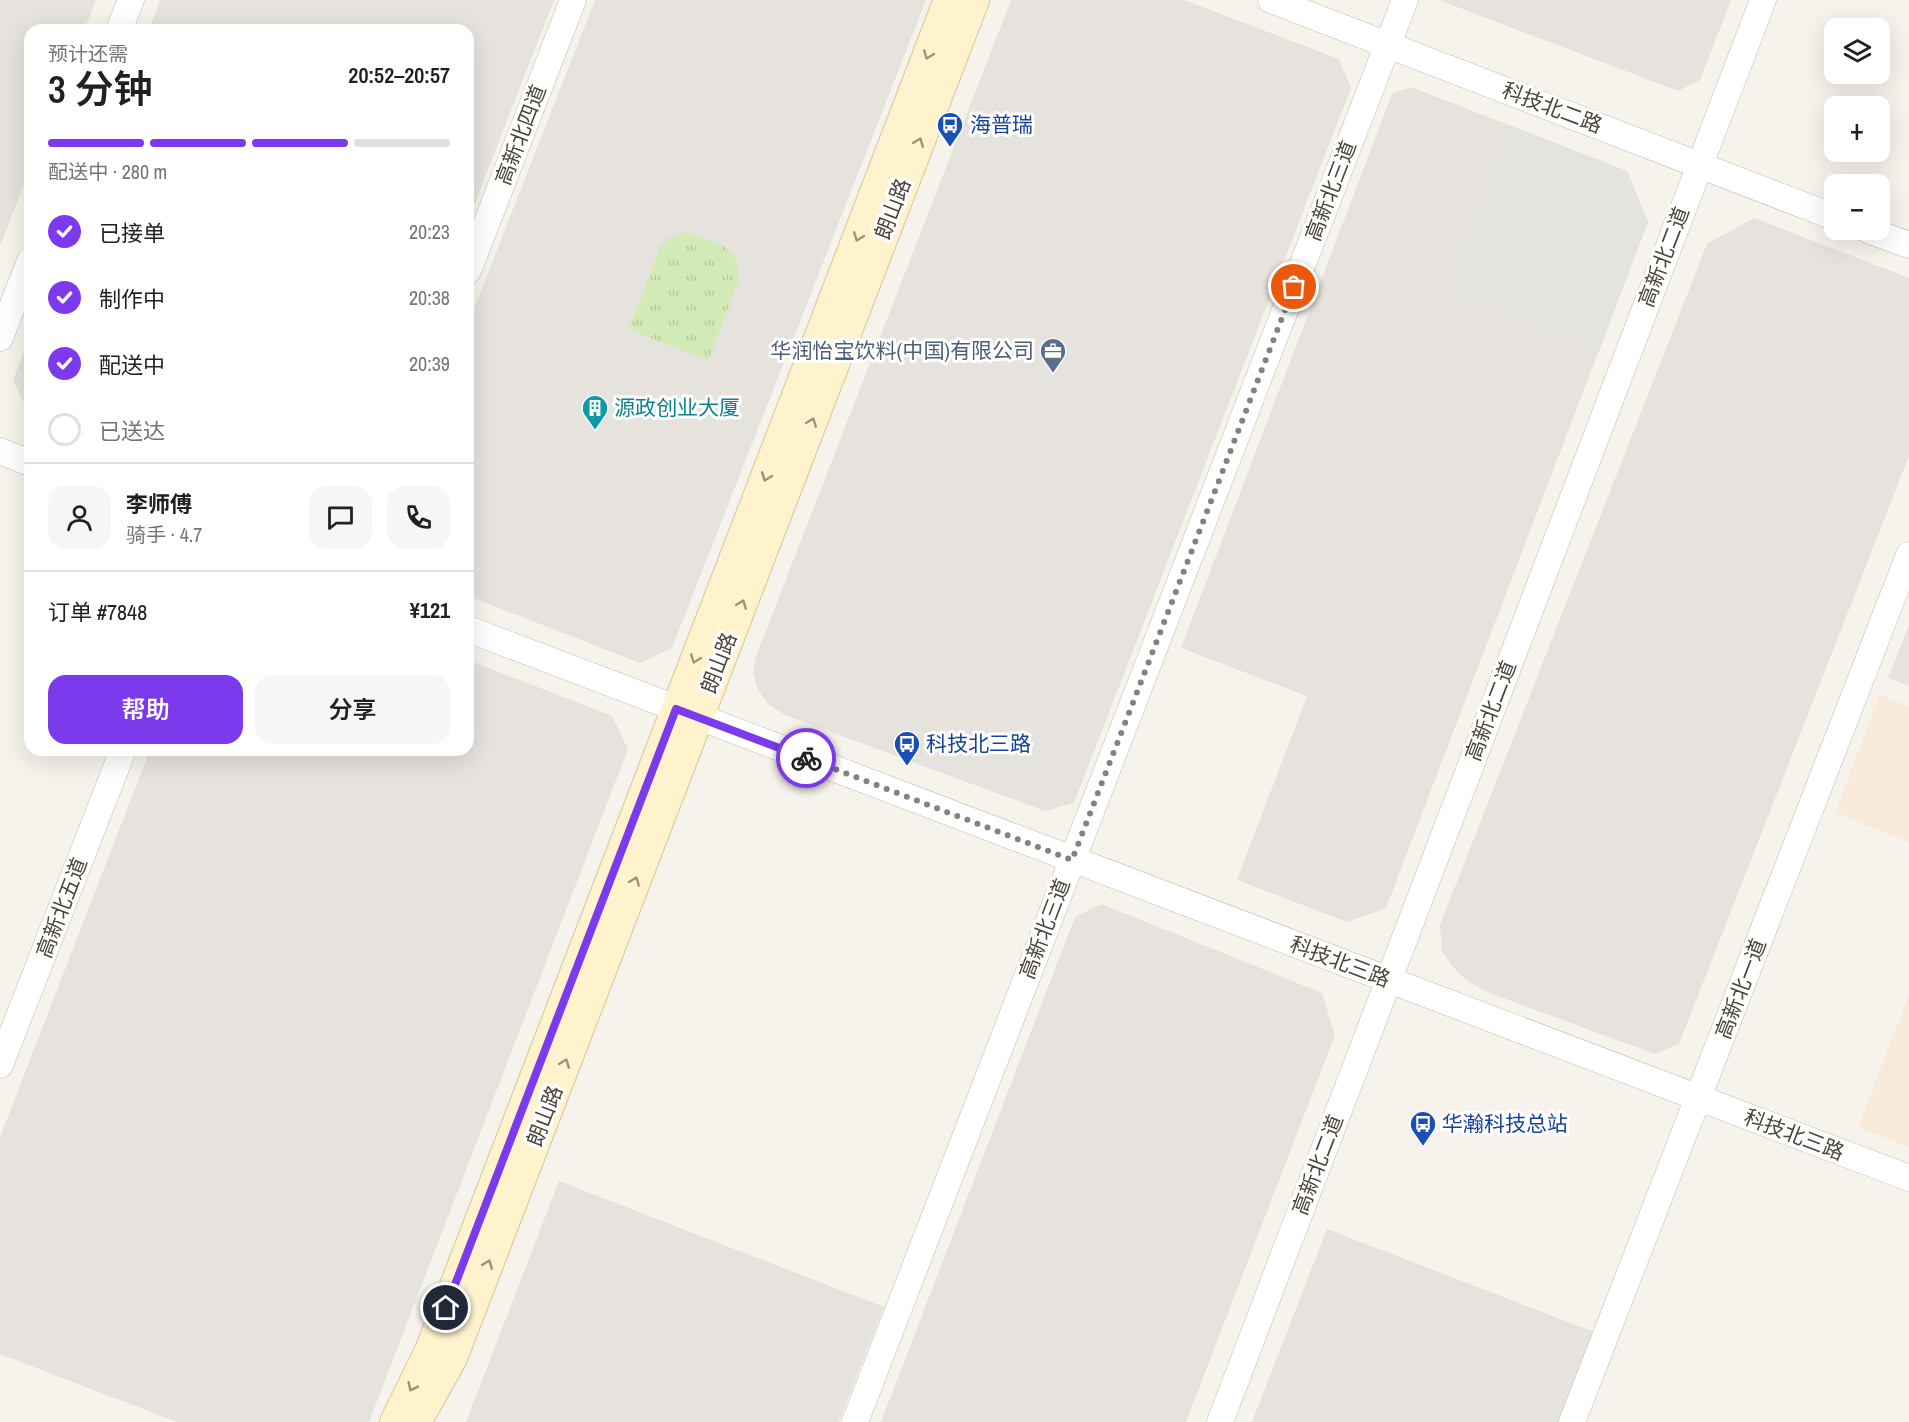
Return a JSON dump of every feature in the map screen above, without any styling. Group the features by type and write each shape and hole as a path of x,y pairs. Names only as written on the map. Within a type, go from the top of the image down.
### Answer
{"main road":[{"name":"朗山路","path":"416,1422 452,1358 949,0"},
{"name":"朗山路","path":"395,1422 430,1351 974,0"}],"street":[{"path":"121,24 131,0"},
{"name":"高新北四道","path":"474,256 573,0"},
{"name":"科技北二路","path":"1270,0 1824,213"},
{"name":"高新北三道","path":"855,1422 1405,0"},
{"name":"高新北二道","path":"1220,1422 1763,0"},
{"path":"1890,238 1909,245"},
{"path":"0,338 24,276"},
{"path":"0,451 24,460"},
{"name":"高新北一道","path":"1572,1422 1909,555"},
{"name":"科技北三路","path":"474,631 1909,1178"},
{"name":"高新北五道","path":"0,1065 121,756"}],"shaded area":[{"path":"0,0 96,0 86,24 24,24 24,184 0,246"},
{"path":"160,0 554,0 474,206 474,24 151,24"},
{"path":"595,0 926,0 672,648 640,663 474,598 474,309"},
{"name":"华润怡宝饮料(中国)有限公司","path":"1011,0 1184,0 1339,59 1351,88 1074,803 1045,811 785,715 768,704 758,690 753,672 755,659"},
{"path":"1439,0 1731,0 1700,80 1678,91"},
{"path":"1411,87 1627,171 1648,222 1386,908 1347,922 1237,880 1307,696 1181,648 1392,94"},
{"path":"1509,125 1627,171 1648,222 1599,351 1445,292"},
{"path":"1754,218 1909,278 1909,456 1679,1044 1655,1054 1484,991 1465,979 1442,951 1440,925 1707,244"},
{"path":"24,352 24,403 13,380"},
{"path":"1909,625 1909,686 1888,678"},
{"path":"474,662 612,716 628,749 369,1422 177,1422 0,1354 0,1137 148,756 474,756"},
{"path":"1880,695 1909,706 1909,842 1835,813"},
{"path":"1101,904 1322,993 1335,1035 1186,1422 881,1422 1075,917"},
{"path":"1909,995 1909,1147 1858,1127"},
{"path":"559,1181 884,1307 839,1422 466,1422"},
{"path":"1327,1229 1594,1332 1560,1422 1252,1422"}],"green space":[{"path":"685,232 724,247 736,260 739,270 738,282 708,361 629,329 660,248 667,239"}],"way so far":[{"path":"806,758 1072,860 1294,287"}],"place":[{"name":"海普瑞","path":"950,148"},
{"name":"华润怡宝饮料(中国)有限公司","path":"1053,374"},
{"name":"源政创业大厦","path":"595,431"},
{"name":"科技北三路","path":"907,767"},
{"name":"华瀚科技总站","path":"1423,1147"}],"route":[{"path":"446,1308 676,709 806,758"}]}
